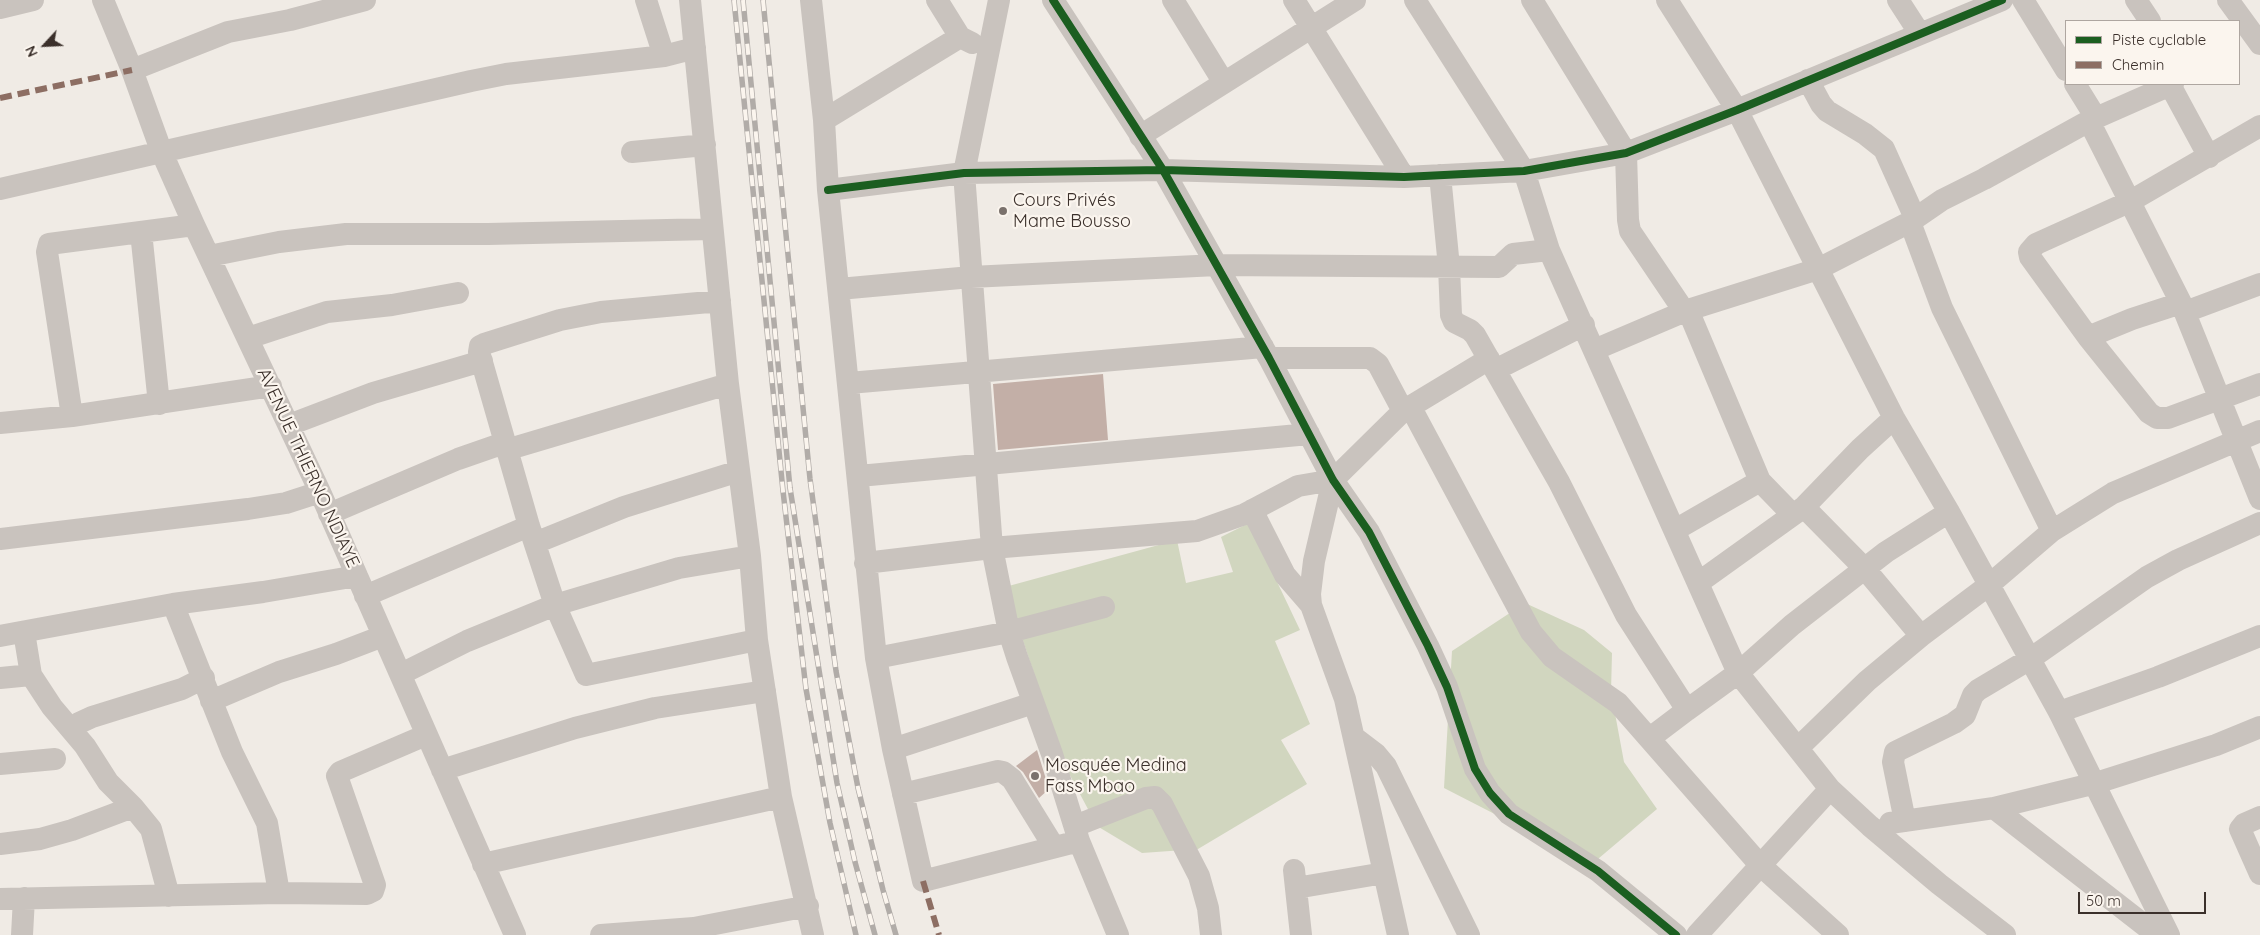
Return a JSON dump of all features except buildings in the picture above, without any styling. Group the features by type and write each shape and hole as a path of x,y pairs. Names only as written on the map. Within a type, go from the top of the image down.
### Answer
{"street":[{"path":"0,8 33,0"},
{"name":"AVENUE THIERNO NDIAYE","path":"103,0 132,70 162,152 194,225 320,492 383,636 402,674 426,735 515,935"},
{"path":"132,70 228,32 324,6 365,0"},
{"path":"646,0 664,56"},
{"path":"690,0 728,384 750,556 757,640 781,797 808,906 813,935"},
{"path":"812,0 824,120 828,190 859,476 865,563 876,658 893,749 922,881 1054,847 1146,798 1155,797 1162,804 1198,876 1208,908 1211,935"},
{"path":"937,0 960,37 988,51"},
{"path":"998,0 964,173 984,464 992,548 1009,632 1077,834 1118,935"},
{"path":"1053,0 1163,170 1266,353 1333,480 1369,532 1428,646 1447,687 1475,769 1490,792 1509,814 1598,871 1676,935"},
{"path":"1173,0 1224,83"},
{"path":"1294,0 1404,177"},
{"path":"1140,136 1355,0"},
{"path":"1414,0 1524,171 1549,250 1738,673 1830,789 1870,826 1939,884 2005,935"},
{"path":"1532,0 1626,153 1630,231 1686,311 1760,480 1799,511 1865,569 1921,636"},
{"path":"1898,0 1920,34"},
{"path":"828,190 964,173 1163,170 1404,177 1524,171 1626,153 1737,110 2002,0"},
{"path":"2023,0 2065,68"},
{"path":"2136,0 2149,20"},
{"path":"2228,0 2239,20"},
{"path":"1674,2 1737,110 1894,418 1949,512 2059,712 2169,935"},
{"path":"2240,22 2250,41"},
{"path":"824,120 960,37"},
{"path":"0,189 297,119 471,81 506,74 664,56 695,48"},
{"path":"1808,80 1820,104 1827,111 1865,134 1884,149 1913,220 1942,308 2052,531"},
{"path":"2075,85 2129,202 2183,308 2260,499"},
{"path":"1594,350 1686,311 1818,269 1913,220 1942,200 2092,119 2170,85"},
{"path":"2173,85 2209,157"},
{"path":"2260,126 2129,202 2036,244 2029,252 2030,257 2088,337 2149,413 2157,418 2168,418 2260,384"},
{"path":"632,152 704,145"},
{"path":"1440,176 1449,267 1451,315 1454,322 1470,330 1475,335 1559,482 1626,615 1687,710"},
{"path":"72,416 47,248 53,242 194,225"},
{"path":"208,256 279,242 346,234 498,234 712,229"},
{"path":"141,232 159,404"},
{"path":"839,289 971,277 1217,265 1499,267 1514,254 1549,250"},
{"path":"2088,337 2132,318 2183,308 2260,284"},
{"path":"248,338 327,312 392,306 458,293"},
{"path":"720,302 601,312 560,320 484,344 480,346 478,352 532,535 556,605 586,676 757,640"},
{"path":"1398,935 1345,699 1311,605 1310,594 1314,560 1333,480 1406,409 1492,364 1584,326"},
{"path":"849,383 979,372 1266,353 1370,358 1378,364 1406,409 1531,632 1552,657 1618,703 1760,865 1838,935"},
{"path":"289,425 373,394 482,361"},
{"path":"329,514 458,459 728,384"},
{"path":"0,423 72,416 271,386"},
{"path":"1698,583 1799,511 1860,449 1894,418"},
{"path":"1798,748 1867,681 1921,636 1989,585 2052,531 2113,493 2260,431"},
{"path":"859,476 1106,455 1309,434"},
{"path":"0,636 173,604 263,592 361,586 624,507 739,470"},
{"path":"865,563 992,548 1197,531 1252,510 1298,486 1333,480"},
{"path":"1675,530 1760,480"},
{"path":"0,538 248,509 286,502 320,492"},
{"path":"1252,510 1285,575 1311,605"},
{"path":"1650,738 1738,673 1792,625 1886,552 1949,512"},
{"path":"1905,821 1893,762 1895,752 1954,723 1965,715 1978,690 2030,659 2163,567 2260,524"},
{"path":"402,674 467,641 556,605 679,568 750,556"},
{"path":"173,604 232,752 267,823 279,893"},
{"path":"876,658 1009,632 1104,607"},
{"path":"24,632 31,675 52,707 71,729 108,782 133,806 151,829 170,896"},
{"path":"211,701 279,672 336,654 383,636"},
{"path":"2059,712 2158,677 2260,636"},
{"path":"0,678 31,675"},
{"path":"71,729 79,722 92,716 182,689 204,678"},
{"path":"442,770 575,728 655,708 765,692"},
{"path":"893,749 1033,703"},
{"path":"1870,826 1994,808 2096,784 2216,744 2260,727"},
{"path":"0,899 279,893 367,894 373,891 375,885 337,776 340,772 426,735"},
{"path":"1355,738 1376,754 1386,766 1469,935"},
{"path":"0,764 55,759"},
{"path":"903,794 998,771 1003,772 1012,779 1054,847"},
{"path":"1697,935 1830,789"},
{"path":"483,864 781,797"},
{"path":"0,844 40,839 72,830 133,806"},
{"path":"1994,808 2156,935"},
{"path":"2260,817 2244,824 2240,829 2260,874"},
{"path":"1301,935 1295,879 1384,873"},
{"path":"22,935 24,898"},
{"path":"600,935 694,928 808,906"}],"green space":[{"path":"1249,523 1300,630 1275,641 1310,724 1281,740 1307,784 1198,849 1142,853 1097,826 1065,766 1005,587 1177,540 1186,583 1233,572 1221,537"},
{"path":"1525,603 1584,630 1612,653 1611,692 1624,762 1657,809 1592,864 1444,788 1452,651"}],"railway":[{"path":"734,0 783,491 806,689 830,823 856,935"},
{"path":"743,0 790,488 837,783 855,862 875,935"},
{"path":"763,0 810,479 836,671 858,788 896,935"}],"marked path":[{"path":"0,98 132,70"},
{"path":"923,881 939,935"}],"cycle path":[{"path":"1053,0 1163,170 1269,358 1333,480 1369,532 1428,646 1447,687 1475,769 1490,793 1509,814 1598,871 1676,935"},
{"path":"828,190 964,173 1163,170 1404,177 1524,171 1626,153 1737,110 2002,0"}],"place":[{"name":"Cours Privés Mame Bousso","path":"1003,211"},
{"name":"Mosquée Medina Fass Mbao","path":"1035,776"}]}
